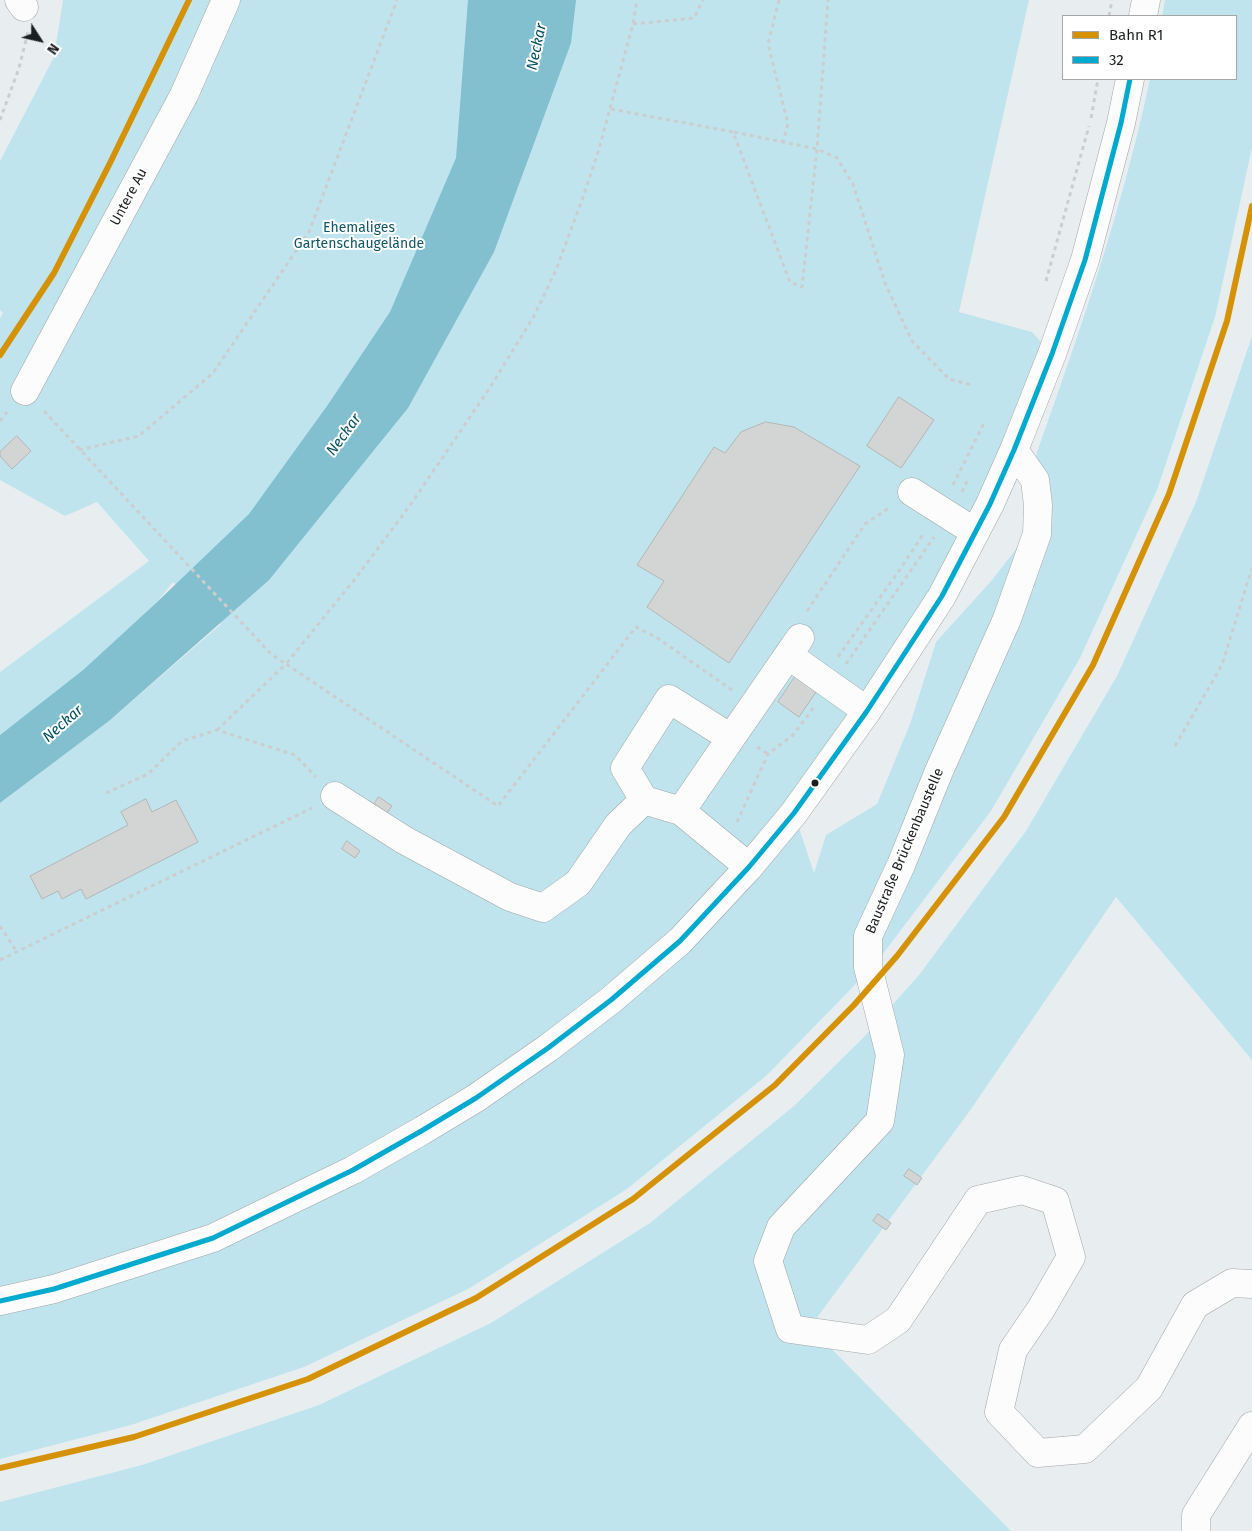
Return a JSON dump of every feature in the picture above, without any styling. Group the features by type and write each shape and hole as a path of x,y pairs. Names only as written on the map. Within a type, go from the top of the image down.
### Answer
{"main road":[{"name":"Untere Au","path":"26,391 184,95 226,0"},
{"path":"1143,15 1146,0"},
{"path":"0,1302 54,1289 213,1238 352,1170 476,1098 548,1048 611,1000 680,941 794,814 867,712 942,596 990,504 1014,450 1052,354 1085,260 1121,123 1130,80"},
{"name":"Baustraße Brückenbaustelle","path":"1014,450 1035,480 1038,505 1036,534 1007,619 939,771 901,865 868,936 868,967 890,1055 880,1121 781,1227 768,1261 790,1329 868,1340 898,1320 978,1200 1022,1190 1055,1202 1071,1257 1041,1309 1013,1350 999,1412 1038,1453 1084,1448 1149,1388 1195,1305 1232,1283 1252,1284"},
{"path":"912,492 975,532"},
{"path":"681,811 794,647 826,682 867,712"},
{"path":"731,738 669,699 625,768 644,800 681,811 748,867"},
{"path":"335,796 404,840 502,893 543,908 578,883 618,825 644,800"},
{"path":"1196,1531 1196,1515 1252,1426"}],"path":[{"path":"78,450 139,436 213,373 309,232 398,0"},
{"path":"106,793 148,774 182,741 217,730 286,664 355,579 411,504 491,386 534,316 556,270 582,200 611,109 638,0"},
{"path":"633,24 694,18 703,0"},
{"path":"779,0 768,44 788,124 783,142"},
{"path":"733,132 790,282 802,287 817,149 828,0"},
{"path":"1110,15 1112,0"},
{"path":"0,120 19,68 28,30 22,3"},
{"path":"1044,288 1091,118 1098,80"},
{"path":"611,109 817,149 837,158 853,184 885,283 912,341 949,379 972,385"},
{"path":"26,391 78,450 272,655 498,806 636,627 656,637 755,704"},
{"path":"826,682 906,579 944,512 956,481 985,421"},
{"path":"725,848 768,754 793,735 901,568 970,475"},
{"path":"794,647 805,614 865,524 912,492"},
{"path":"1175,746 1222,665 1252,568"},
{"path":"0,960 335,796 295,755 217,730"},
{"path":"0,926 16,952"}],"green space":[{"name":"Ehemaliges Gartenschaugelände","path":"63,0 1029,0 959,312 1032,332 1052,354 990,504 794,813 814,873 826,835 877,804 910,724 936,642 992,580 1027,535 1037,452 1100,267 1127,174 1150,80 1237,80 1237,15 1162,15 1165,0 1252,0 1252,148 1215,317 1157,490 1080,658 991,811 879,959 766,1076 627,1189 470,1288 304,1367 131,1425 0,1459 0,803 109,721 221,624 173,582 156,603 83,670 0,735 0,672 149,561 97,502 65,516 0,480 0,318 3,313 0,310 0,161 54,57","holes":["766,422 794,427 859,466 729,663 648,608 664,581 638,565 714,447 725,453"]},
{"path":"1252,336 1252,1060 1116,897 969,1112 810,1327 1011,1531 0,1531 0,1502 142,1465 319,1405 491,1323 650,1223 794,1106 864,1037 919,975 1026,831 1117,676 1196,502"}],"water":[{"name":"Neckar","path":"468,0 576,0 571,43 494,252 408,408 269,580 109,721 0,803 0,735 83,670 249,514 327,406 390,312 456,158"}],"building":[{"path":"899,397 934,420 901,468 867,446"},
{"path":"766,422 794,427 860,466 729,663 647,607 664,581 637,565 714,447 725,453 741,432"},
{"path":"17,436 31,451 12,469 0,456 0,452"},
{"path":"795,677 816,692 799,717 778,702"},
{"path":"379,797 392,806 387,813 374,804"},
{"path":"146,799 152,812 176,800 198,842 86,899 81,889 62,899 58,891 42,899 30,876 128,825 121,812"},
{"path":"347,841 360,851 355,858 342,849"},
{"path":"909,1169 922,1178 917,1185 904,1176"},
{"path":"878,1214 891,1223 886,1230 873,1221"}],"rail line":[{"name":"R1","path":"0,355 54,273 189,0"},
{"name":"R1","path":"0,1468 134,1437 308,1379 476,1298 633,1199 775,1085 854,1005 897,956 1004,817 1093,665 1169,494 1227,321 1252,206"}],"transit line":[{"name":"32","path":"0,1301 54,1289 213,1238 353,1170 423,1130 476,1098 548,1048 611,1000 680,941 749,867 794,813 867,711 942,596 990,504 1014,450 1052,354 1085,260 1121,123 1130,80"}]}
